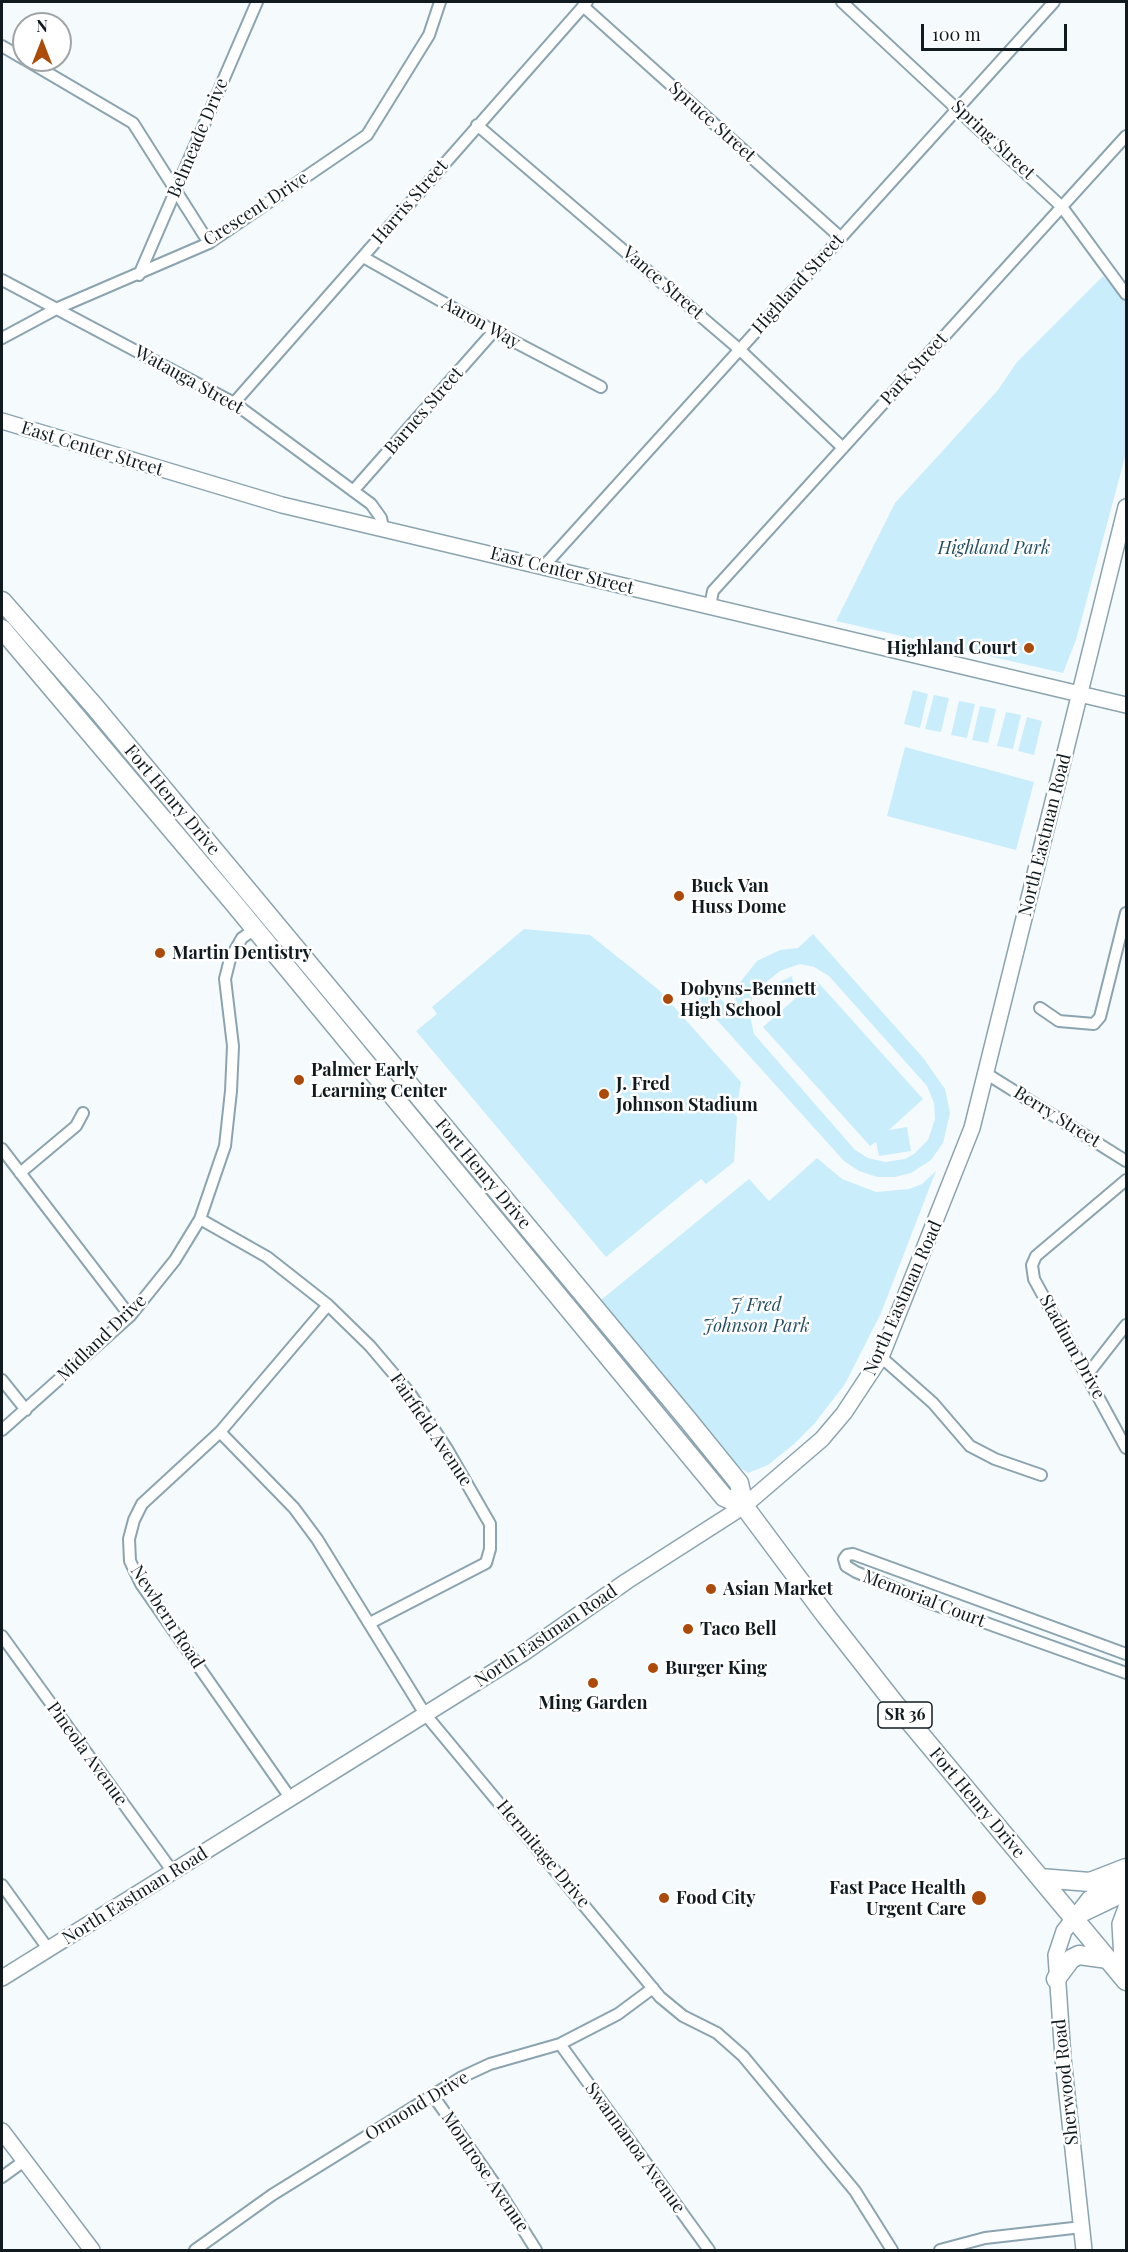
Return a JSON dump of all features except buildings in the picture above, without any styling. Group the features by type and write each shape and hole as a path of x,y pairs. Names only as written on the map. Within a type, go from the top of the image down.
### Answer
{"main road":[{"name":"East Center Street","path":"2,421 282,504 1126,705"},
{"name":"North Eastman Road","path":"2,1978 522,1654 627,1581 744,1506 833,1427 857,1396 881,1357 957,1171 987,1074 1126,507"},
{"name":"Fort Henry Drive","path":"2,601 95,707 688,1419 739,1483 744,1506 895,1704 1125,1979"},
{"name":"Fort Henry Drive","path":"2,629 255,929 724,1497 744,1506"},
{"path":"1040,1878 1090,1882 1126,1868"},
{"name":"Sherwood Road","path":"1084,2250 1056,1979 1056,1955 1064,1931 1091,1897 1126,1877"},
{"path":"1073,1918 1126,1893"},
{"path":"1125,1979 1120,1924 1126,1908"},
{"path":"1056,1979 1071,1959 1079,1955 1108,1959"},
{"path":"2,2131 92,2250"}],"street":[{"name":"Crescent Drive","path":"2,338 58,308 209,243 368,135 429,35 440,2"},
{"name":"Spring Street","path":"843,2 959,108 1062,207 1126,294"},
{"name":"Highland Street","path":"543,567 1054,2"},
{"name":"Belmeade Drive","path":"139,275 177,189 251,4"},
{"name":"Harris Street","path":"234,403 585,4"},
{"name":"Spruce Street","path":"585,4 840,237"},
{"path":"47,72 133,123 177,189 209,243"},
{"name":"Vance Street","path":"477,125 739,349 843,448"},
{"name":"Park Street","path":"710,606 713,591 1126,136"},
{"name":"Aaron Way","path":"363,257 494,332 601,387"},
{"name":"Watauga Street","path":"2,280 234,403 371,504 381,518 383,527"},
{"name":"Barnes Street","path":"353,491 494,332"},
{"path":"1040,1008 1059,1021 1081,1025 1095,1024 1100,1017 1126,913"},
{"name":"Midland Drive","path":"2,1430 130,1316 175,1260 200,1220 225,1146 231,1091 233,1046 225,979 230,959 242,938 255,929"},
{"name":"Berry Street","path":"987,1074 1126,1161"},
{"path":"20,1173 76,1126 83,1113"},
{"path":"2,1149 130,1316"},
{"name":"Stadium Drive","path":"1126,1180 1036,1256 1032,1265 1034,1279 1126,1448"},
{"name":"Fairfield Avenue","path":"200,1220 267,1257 328,1305 370,1346 409,1392 453,1459 490,1524 490,1550 486,1563 370,1623"},
{"name":"Newbern Road","path":"291,1799 141,1584 130,1561 129,1539 134,1520 142,1504 220,1432 328,1305"},
{"path":"1087,1375 1126,1325"},
{"path":"881,1357 933,1403 970,1446 994,1460 1041,1475"},
{"path":"2,1380 26,1410"},
{"name":"Hermitage Drive","path":"220,1432 294,1508 343,1578 425,1714 653,1988 683,2016 717,2033 743,2056 855,2191 892,2250"},
{"name":"Memorial Court","path":"1126,1654 980,1599 908,1576 854,1554 847,1554 844,1559 846,1566 856,1572 974,1619 1126,1673"},
{"path":"974,1619 980,1599"},
{"name":"Pineola Avenue","path":"2,1636 173,1872"},
{"path":"2,1886 49,1950"},
{"name":"Ormond Drive","path":"195,2250 272,2195 432,2094 490,2064 560,2044 618,2014 653,1988"},
{"name":"Swannanoa Avenue","path":"560,2044 709,2250"},
{"name":"Montrose Avenue","path":"432,2094 537,2250"},
{"path":"2,2177 24,2161"},
{"path":"940,2250 985,2238 1082,2227"}],"green space":[{"name":"Highland Park","path":"1103,276 1126,301 1126,453 1076,640 1063,673 836,621 895,503 998,390 1017,362"},
{"path":"913,690 928,694 920,728 904,724"},
{"path":"934,695 949,698 941,732 925,729"},
{"path":"959,701 975,704 967,738 951,735"},
{"path":"980,706 996,709 988,743 972,740"},
{"path":"1006,712 1021,715 1013,749 997,746"},
{"path":"1027,717 1042,721 1034,755 1018,751"},
{"path":"905,747 1034,782 1016,850 887,816"},
{"name":"J. Fred Johnson Stadium","path":"524,929 590,935 659,990 741,1082 737,1106 732,1111 737,1117 734,1162 706,1184 701,1179 606,1257 416,1031 437,1014 432,1007"},
{"path":"813,934 924,1059 945,1089 950,1113 943,1143 931,1160 911,1173 895,1177 877,1177 859,1171 844,1161 698,999 711,988 733,1013 738,985 757,961 780,950 798,948","holes":["800,964 814,967 829,976 927,1086 934,1103 935,1119 928,1140 914,1154 905,1159 885,1162 868,1158 855,1150 754,1034 749,1011 754,992 780,971"]},
{"path":"792,976 795,994 763,995 762,991"},
{"path":"816,980 923,1099 889,1130 907,1127 911,1151 879,1156 876,1142 870,1146 763,1027"},
{"name":"J Fred Johnson Park","path":"817,1158 842,1179 876,1192 909,1189 922,1184 936,1171 881,1313 845,1384 814,1424 794,1444 768,1465 748,1473 736,1465 601,1300 749,1179 769,1201"}],"place":[{"name":"Highland Court","path":"1029,648"},
{"name":"Buck Van Huss Dome","path":"679,896"},
{"name":"Martin Dentistry","path":"160,953"},
{"name":"Dobyns-Bennett High School","path":"668,999"},
{"name":"Palmer Early Learning Center","path":"299,1080"},
{"name":"J. Fred Johnson Stadium","path":"604,1094"},
{"name":"Asian Market","path":"711,1589"},
{"name":"Taco Bell","path":"688,1629"},
{"name":"Burger King","path":"653,1668"},
{"name":"Ming Garden","path":"593,1683"},
{"name":"Food City","path":"664,1898"},
{"name":"Fast Pace Health Urgent Care","path":"979,1898"}]}
